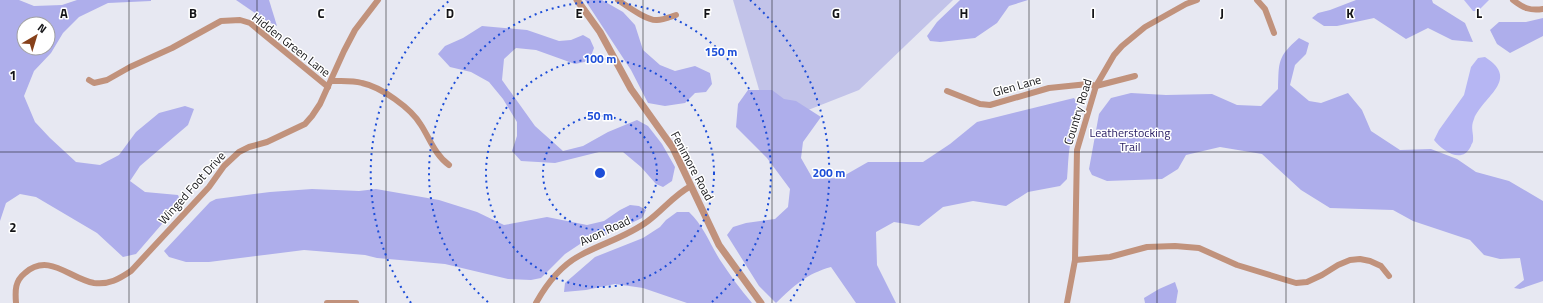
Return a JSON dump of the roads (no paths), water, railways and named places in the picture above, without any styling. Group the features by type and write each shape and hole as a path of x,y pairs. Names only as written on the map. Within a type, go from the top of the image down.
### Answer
{"street":[{"name":"Winged Foot Drive","path":"16,303 15,291 20,277 36,266 46,264 66,270 80,279 95,283 109,283 119,279 131,271 209,187 224,166 239,152 249,147 267,142 305,124 320,104 355,30 378,0"},
{"name":"Fenimore Road","path":"577,0 600,32 631,89 673,148 719,245 761,303"},
{"path":"618,0 653,19 657,20 676,15"},
{"name":"Country Road","path":"1067,303 1075,260 1077,150 1096,86 1114,55 1122,46 1145,27 1186,4 1197,0"},
{"path":"1257,0 1265,9 1274,33"},
{"path":"1513,0 1525,9 1543,9"},
{"name":"Hidden Green Lane","path":"89,80 94,83 106,80 184,42 221,21 240,20 250,23 330,84"},
{"name":"Glen Lane","path":"946,91 980,104 990,105 1049,88 1088,84 1096,86 1135,76"},
{"path":"330,84 348,80 363,83 382,91 394,99 411,112 420,123 440,159 449,166"},
{"name":"Avon Road","path":"536,303 551,281 565,266 579,256 634,230 648,221 683,190 691,186"},
{"path":"1075,260 1110,257 1147,247 1175,246 1199,248 1237,265 1296,283 1307,282 1338,265 1350,260 1360,259 1370,261 1381,266 1389,276"},
{"path":"327,303 356,303"}],"park label":[{"name":"Leatherstocking Trail","path":"1130,140"}]}
